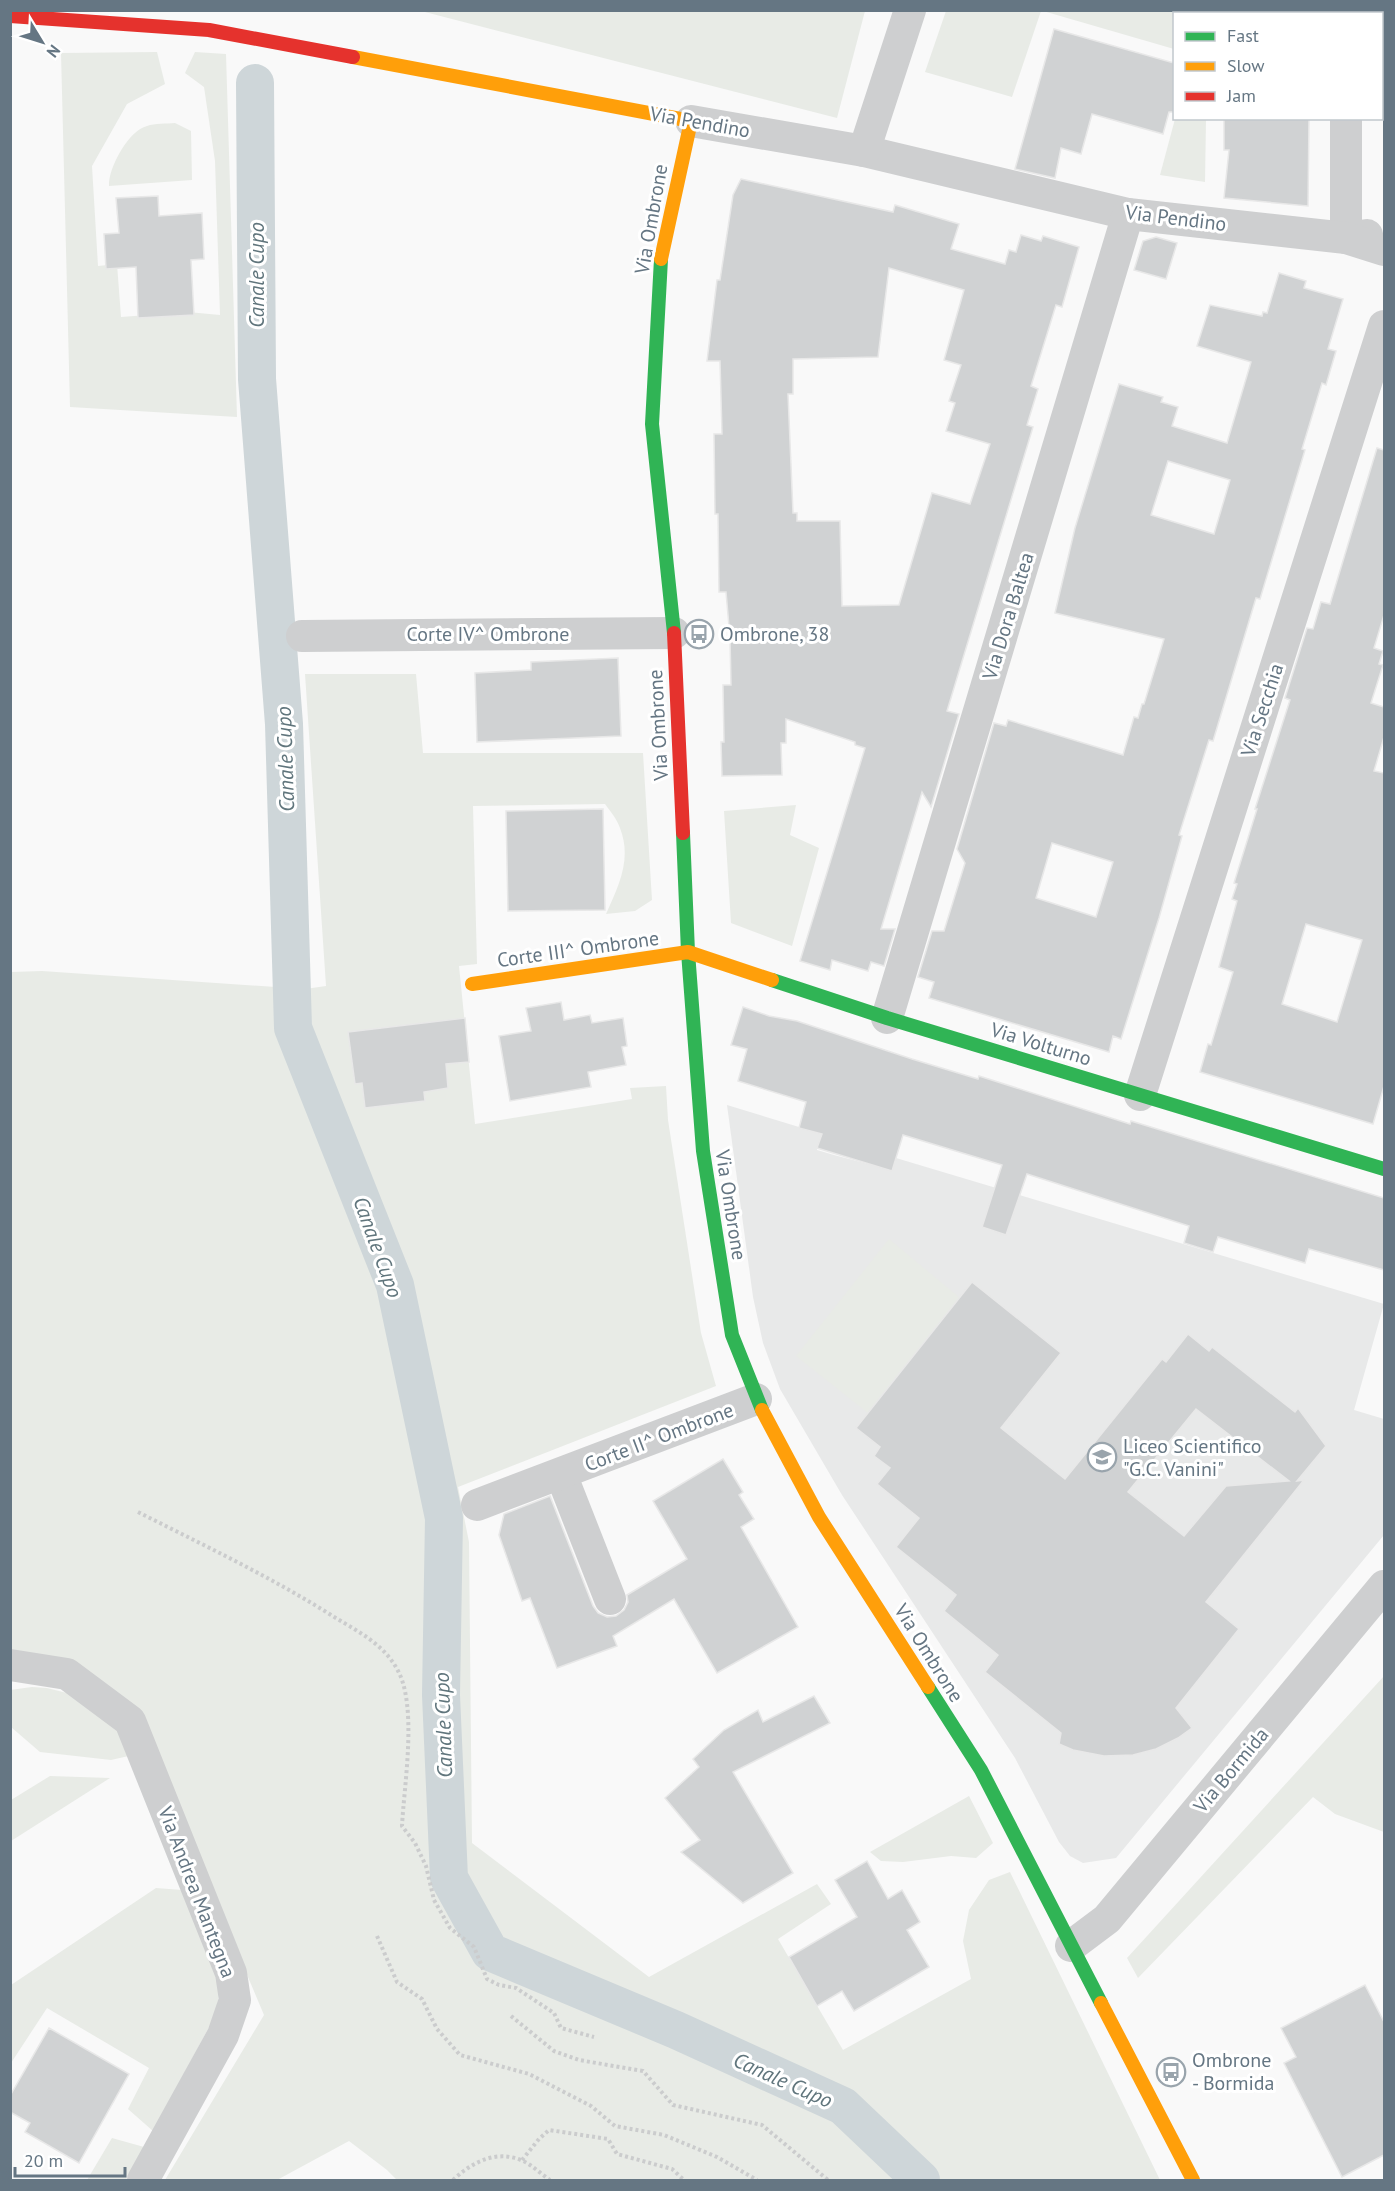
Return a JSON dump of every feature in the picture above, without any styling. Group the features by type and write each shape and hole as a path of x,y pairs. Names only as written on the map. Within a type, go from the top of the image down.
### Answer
{"street":[{"path":"864,151 910,10"},
{"name":"Via Pendino","path":"10,16 209,30 691,121 864,151 1128,214 1346,238 1384,250"},
{"path":"1346,120 1346,238 1384,233"},
{"name":"Via Ombrone","path":"691,121 660,262 652,424 674,633 688,952 703,1151 732,1335 756,1400 819,1516 981,1770 1193,2181"},
{"name":"Via Dora Baltea","path":"887,1018 1128,214"},
{"name":"Via Secchia","path":"1140,1095 1384,326"},
{"name":"Corte IV^ Ombrone","path":"302,636 674,633"},
{"name":"Via Volturno","path":"688,952 887,1018 1384,1169"},
{"name":"Corte III^ Ombrone","path":"472,984 688,952"},
{"name":"Corte II^ Ombrone","path":"477,1505 756,1400"},
{"name":"Corte II^ Ombrone","path":"561,1474 610,1599"},
{"name":"Via Bormida","path":"1071,1946 1107,1919 1384,1586"},
{"name":"Via Andrea Mantegna","path":"10,1665 67,1674 130,1721 231,1973 235,2000 223,2034 143,2181"}],"path":[{"path":"138,1512 303,1597 375,1642 398,1669 408,1701 402,1826 415,1843 426,1866 434,1900 450,1928 474,1947 487,1979 499,1985 516,1988 554,2013 561,2028 594,2037"},
{"path":"377,1936 398,1982 422,1999 437,2029 460,2055 529,2074 591,2106 615,2126 664,2135 717,2157 757,2181"},
{"path":"511,2016 554,2051 579,2061 643,2071 673,2105 762,2125 828,2181"},
{"path":"522,2160 549,2130 573,2132 608,2139 617,2154 672,2169 684,2181"},
{"path":"453,2181 464,2171 495,2155 522,2160 550,2181"}],"shaded area":[{"path":"865,10 837,118 421,11"},
{"path":"946,11 1041,11 1012,97 925,72"},
{"path":"1043,11 1229,11 1173,12 1173,49"},
{"path":"157,52 165,84 127,104 92,166 98,266 117,264 121,317 188,312 220,315 215,161 204,87 185,73 195,52 226,54 237,417 70,407 61,53"},
{"path":"1175,120 1206,120 1205,182 1160,175"},
{"path":"175,123 191,131 192,180 109,186 116,160 133,135 150,125"},
{"name":"Canale Cupo","path":"305,674 416,674 423,753 643,753 652,900 635,911 606,914 622,872 625,850 619,825 605,804 473,806 477,964 459,966 475,1124 632,1099 630,1088 666,1086 668,1120 701,1333 716,1386 458,1487 469,1542 472,1843 649,1977 817,1884 831,1904 778,1939 843,2050 971,1979 963,1941 969,1910 989,1880 1010,1872 1160,2180 397,2180 349,2141 277,2180 165,2180 264,2015 134,1707 11,1655 11,972 42,971 305,989 326,986"},
{"path":"796,805 790,835 819,848 792,946 731,923 724,811"},
{"name":"Liceo Scientifico \"G.C. Vanini\"","path":"727,1105 822,1134 817,1150 872,1165 896,1158 1384,1304 1354,1410 1384,1419 1384,1535 1116,1858 1083,1863 1070,1856 1059,1842 1015,1758 842,1495 780,1389 763,1343 753,1297"},
{"path":"889,1239 960,1298 868,1413 796,1356"},
{"path":"1384,1676 1384,1832 1335,1814 1313,1797 1138,1978 1127,1958"},
{"path":"32,1687 67,1693 116,1725 133,1755 111,1760 40,1752 11,1727 10,1690"},
{"path":"50,1776 110,1778 11,1841 11,1800"},
{"path":"969,1796 993,1843 976,1858 951,1856 903,1862 881,1861 870,1852"},
{"path":"156,1888 182,1890 215,1963 220,1990 215,2016 153,2131 128,2109 149,2068 47,2008 11,2063 11,1985"},
{"path":"112,2138 144,2147 126,2180 87,2180"}],"building":[{"path":"1054,29 1173,63 1173,112 1169,112 1163,134 1092,114 1081,154 1061,148 1055,178 1015,169"},
{"path":"1224,120 1309,120 1308,206 1224,198 1229,150 1224,150"},
{"path":"741,179 893,212 895,205 959,224 951,249 1005,264 1009,250 1016,252 1021,235 1041,241 1043,236 1079,247 1062,307 1056,305 1031,386 1038,389 1027,425 1033,427 947,711 959,714 931,807 922,792 881,929 895,929 884,966 871,962 868,971 832,960 830,970 800,961 865,748 855,745 855,742 786,719 786,743 781,743 782,775 722,776 723,685 731,685 726,592 719,592 718,514 715,514 714,434 722,434 720,361 707,361 717,280 720,280 733,195","holes":["889,268 964,290 944,360 961,365 949,401 955,403 946,431 990,444 970,504 932,493 899,605 842,606 840,521 797,521 797,513 793,513 788,394 793,394 793,359 878,357"]},
{"path":"158,196 159,216 202,213 204,259 191,260 194,315 138,318 136,267 106,269 104,234 119,233 116,198"},
{"path":"1156,237 1177,243 1166,279 1134,270 1143,241"},
{"path":"1279,273 1306,281 1304,288 1343,299 1328,349 1336,351 1326,385 1322,383 1302,449 1305,450 1260,599 1256,598 1213,741 1209,740 1179,835 1182,836 1159,918 1121,1039 1113,1036 1109,1052 929,998 934,982 918,977 932,931 944,931 965,863 957,849 994,723 1006,726 1008,720 1123,755 1134,717 1138,718 1142,704 1144,704 1164,639 1055,613 1075,528 1119,384 1163,397 1161,402 1178,407 1172,426 1227,443 1251,362 1197,346 1210,305 1262,316 1263,312 1267,313","holes":["1168,461 1230,480 1214,534 1151,515","1052,843 1113,862 1096,917 1036,898"]},
{"path":"1377,448 1384,450 1384,615 1374,648 1383,651 1379,664 1383,665 1371,703 1384,707 1384,737 1374,771 1384,773 1384,1086 1373,1124 1200,1072 1208,1044 1211,1045 1233,972 1219,967 1237,901 1232,899 1237,884 1234,883 1290,700 1285,698 1307,628 1313,629 1321,602 1330,604","holes":["1306,924 1362,940 1337,1022 1282,1004"]},
{"path":"618,658 621,736 477,742 475,673 531,670 531,662"},
{"path":"603,809 605,910 508,911 506,811"},
{"path":"561,1002 564,1020 590,1015 592,1023 623,1018 627,1046 622,1047 626,1065 588,1072 591,1087 510,1101 499,1036 531,1031 526,1008"},
{"path":"743,1007 769,1016 797,1021 978,1079 979,1076 1130,1124 1131,1121 1384,1198 1384,1270 1309,1249 1305,1263 1218,1237 1213,1252 1184,1243 1189,1226 1027,1174 1006,1235 982,1227 1002,1165 903,1135 892,1171 817,1148 822,1134 799,1128 806,1102 738,1081 747,1049 731,1045"},
{"path":"465,1018 469,1062 446,1064 448,1088 424,1092 425,1101 365,1108 362,1083 355,1084 348,1032"},
{"path":"972,1282 1061,1353 1001,1428 1065,1479 1162,1359 1166,1362 1188,1334 1209,1351 1212,1347 1295,1412 1298,1408 1326,1446 1297,1481 1304,1480 1206,1602 1239,1629 1176,1708 1192,1728 1156,1749 1133,1755 1104,1756 1073,1750 1059,1744 1061,1733 985,1672 998,1655 944,1611 956,1595 896,1547 919,1518 877,1484 890,1468 874,1456 880,1447 856,1428","holes":["1196,1409 1289,1481 1226,1486 1184,1536 1128,1492"]},
{"path":"723,1459 743,1492 739,1495 754,1519 741,1527 798,1627 717,1673 674,1599 613,1636 617,1646 557,1668 530,1598 522,1601 499,1535 504,1514 550,1496 593,1606 598,1613 607,1617 616,1616 624,1610 628,1602 627,1595 687,1559 653,1501"},
{"path":"814,1696 830,1723 733,1772 793,1873 743,1903 681,1852 700,1840 665,1798 699,1767 693,1759 724,1730 758,1710 763,1722"},
{"path":"867,1861 888,1899 902,1890 920,1922 907,1930 929,1967 854,2011 842,1991 817,2006 789,1957 857,1917 835,1880"},
{"path":"1365,1985 1384,2022 1384,2155 1342,2177 1284,2063 1296,2057 1281,2028"},
{"path":"49,2028 129,2074 79,2163 25,2132 30,2123 10,2112 10,2096"}],"waterway":[{"name":"Canale Cupo","path":"255,83 257,379 284,724 293,1028 395,1285 444,1518 441,1695 449,1878 490,1952 676,2030 843,2106 921,2180"}],"traffic: fast":[{"path":"661,259 652,424 674,633"},
{"path":"683,833 688,952 703,1151 732,1335 762,1410"},
{"path":"772,980 887,1018 1384,1169"},
{"path":"928,1687 981,1770 1101,2003"}],"traffic: slow":[{"path":"353,57 691,121 661,259"},
{"path":"472,984 688,952 772,980"},
{"path":"762,1410 819,1517 928,1687"},
{"path":"1101,2003 1193,2180"}],"traffic: jam":[{"path":"10,16 209,30 353,57"},
{"path":"674,633 683,833"}],"place":[{"name":"Ombrone, 38","path":"699,634"},
{"name":"Liceo Scientifico \"G.C. Vanini\"","path":"1102,1457"},
{"name":"Ombrone - Bormida","path":"1171,2072"}]}
